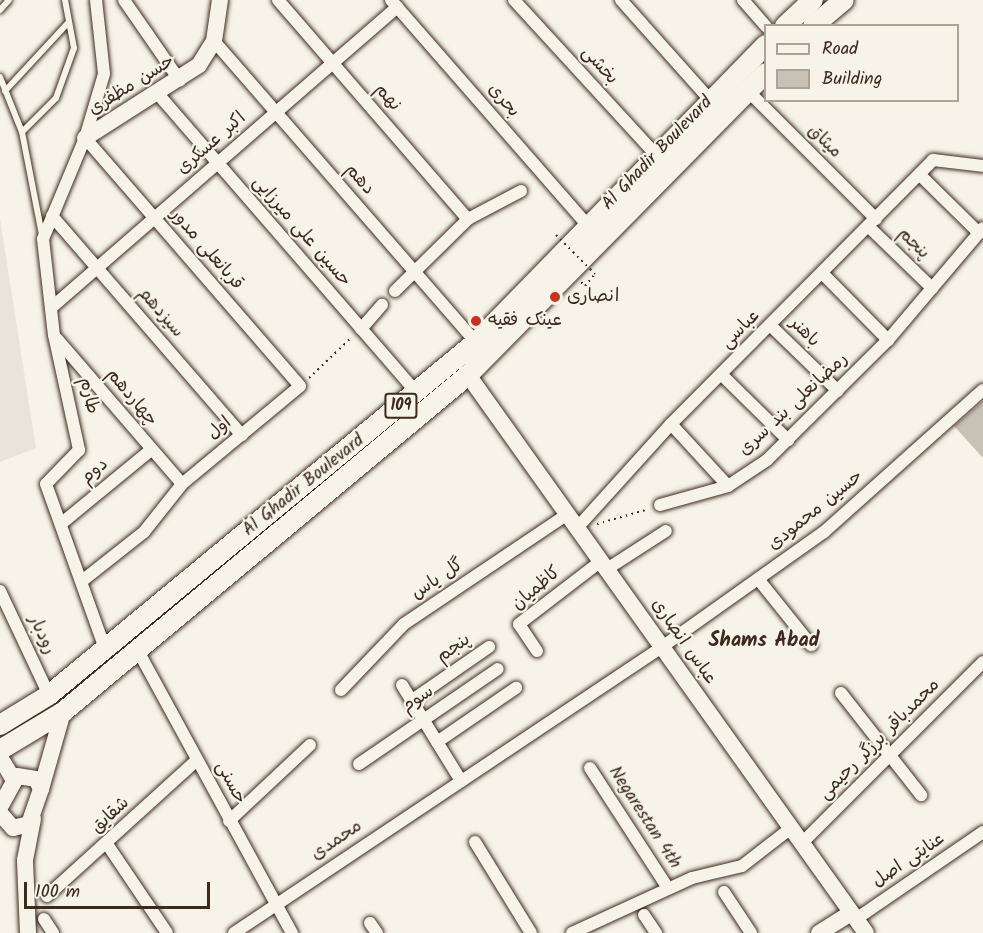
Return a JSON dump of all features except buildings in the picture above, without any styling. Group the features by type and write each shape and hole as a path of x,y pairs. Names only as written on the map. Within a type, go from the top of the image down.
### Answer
{"main road":[{"path":"786,24 813,0"},
{"path":"815,24 844,0"},
{"name":"Al Ghadir Boulevard","path":"0,725 49,695 105,650 476,342 764,46"},
{"name":"Al Ghadir Boulevard","path":"0,750 63,712 468,375 764,74"}],"street":[{"path":"96,0 104,74"},
{"path":"124,0 180,81"},
{"name":"حسن مظفری","path":"85,138 180,81 200,65 214,41 220,0"},
{"name":"نهم","path":"278,0 468,219"},
{"name":"بخشی","path":"514,0 657,156"},
{"path":"621,0 711,100"},
{"path":"743,0 764,24"},
{"name":"اکبر عسکری","path":"51,308 333,63 394,3"},
{"name":"بحری","path":"394,3 588,226"},
{"name":"دهم","path":"214,41 476,342"},
{"name":"طارم","path":"104,74 85,138 43,238 54,335 79,450 46,484 62,523 105,650"},
{"name":"میثاق","path":"748,91 872,223"},
{"name":"حسین علی میرزایی","path":"158,94 417,393"},
{"name":"قربانعلی مدور","path":"85,138 300,386"},
{"name":"عباسی","path":"572,521 823,274 933,160 983,166"},
{"path":"920,175 981,230"},
{"path":"395,291 468,219 521,191"},
{"name":"سیزدهم","path":"52,216 242,435"},
{"name":"پنجم","path":"872,223 932,288"},
{"name":"رمضانعلی بند سری","path":"660,505 728,486 788,440 888,340 981,230"},
{"path":"823,274 888,340"},
{"path":"361,329 382,304"},
{"name":"باهنر","path":"771,326 838,392"},
{"name":"چهاردهم","path":"54,335 182,484"},
{"name":"عباس انصاری","path":"468,375 866,933"},
{"path":"722,375 788,440"},
{"name":"اول","path":"82,581 144,532 182,484 300,386"},
{"name":"حسین محمودی","path":"662,647 824,532 983,390"},
{"path":"671,424 728,486"},
{"name":"دوم","path":"62,523 151,450"},
{"name":"گل یاس","path":"341,690 404,624 572,521"},
{"path":"604,565 666,531"},
{"name":"کاظمیان","path":"537,651 519,624 604,565"},
{"path":"758,579 811,645"},
{"name":"رودبار","path":"0,591 49,695"},
{"name":"پنجم","path":"411,700 489,647"},
{"name":"محمدی","path":"234,933 662,647"},
{"name":"حسنی","path":"137,650 292,933"},
{"name":"محمدباقر برزگر رحیمی","path":"802,843 983,662"},
{"name":"سوم","path":"360,764 422,718 498,669"},
{"path":"402,685 461,781"},
{"path":"437,742 516,688"},
{"path":"841,693 921,795"},
{"path":"28,933 25,860 33,819 63,712"},
{"path":"229,820 310,745"},
{"path":"0,757 13,779"},
{"name":"شقایق","path":"47,896 197,760"},
{"name":"Negarestan 4th","path":"590,768 668,888"},
{"path":"0,806 13,779 27,774 41,789"},
{"path":"0,813 6,829 25,860"},
{"path":"6,829 33,819"},
{"path":"572,933 668,888 742,866 791,828"},
{"name":"عنایتی اصل","path":"854,916 983,832"},
{"path":"475,842 531,933"},
{"path":"107,844 167,933"},
{"path":"724,892 751,933"},
{"path":"644,915 656,933"},
{"path":"819,933 854,916"},
{"path":"44,919 53,933"}],"lane":[{"path":"0,10 9,0"},
{"path":"22,132 56,98 74,48 65,0"},
{"path":"5,91 69,22"},
{"path":"0,77 22,132 43,238"}],"path":[{"path":"104,74 130,111"},
{"path":"556,235 595,274 585,286"},
{"path":"300,386 361,329"},
{"path":"572,521 660,505"}],"shaded area":[{"path":"0,219 36,448 0,462"}],"place":[{"name":"انصاری","path":"555,297"},
{"name":"عینک فقیه","path":"476,321"}],"district":[{"name":"Shams Abad","path":"764,641"}]}
